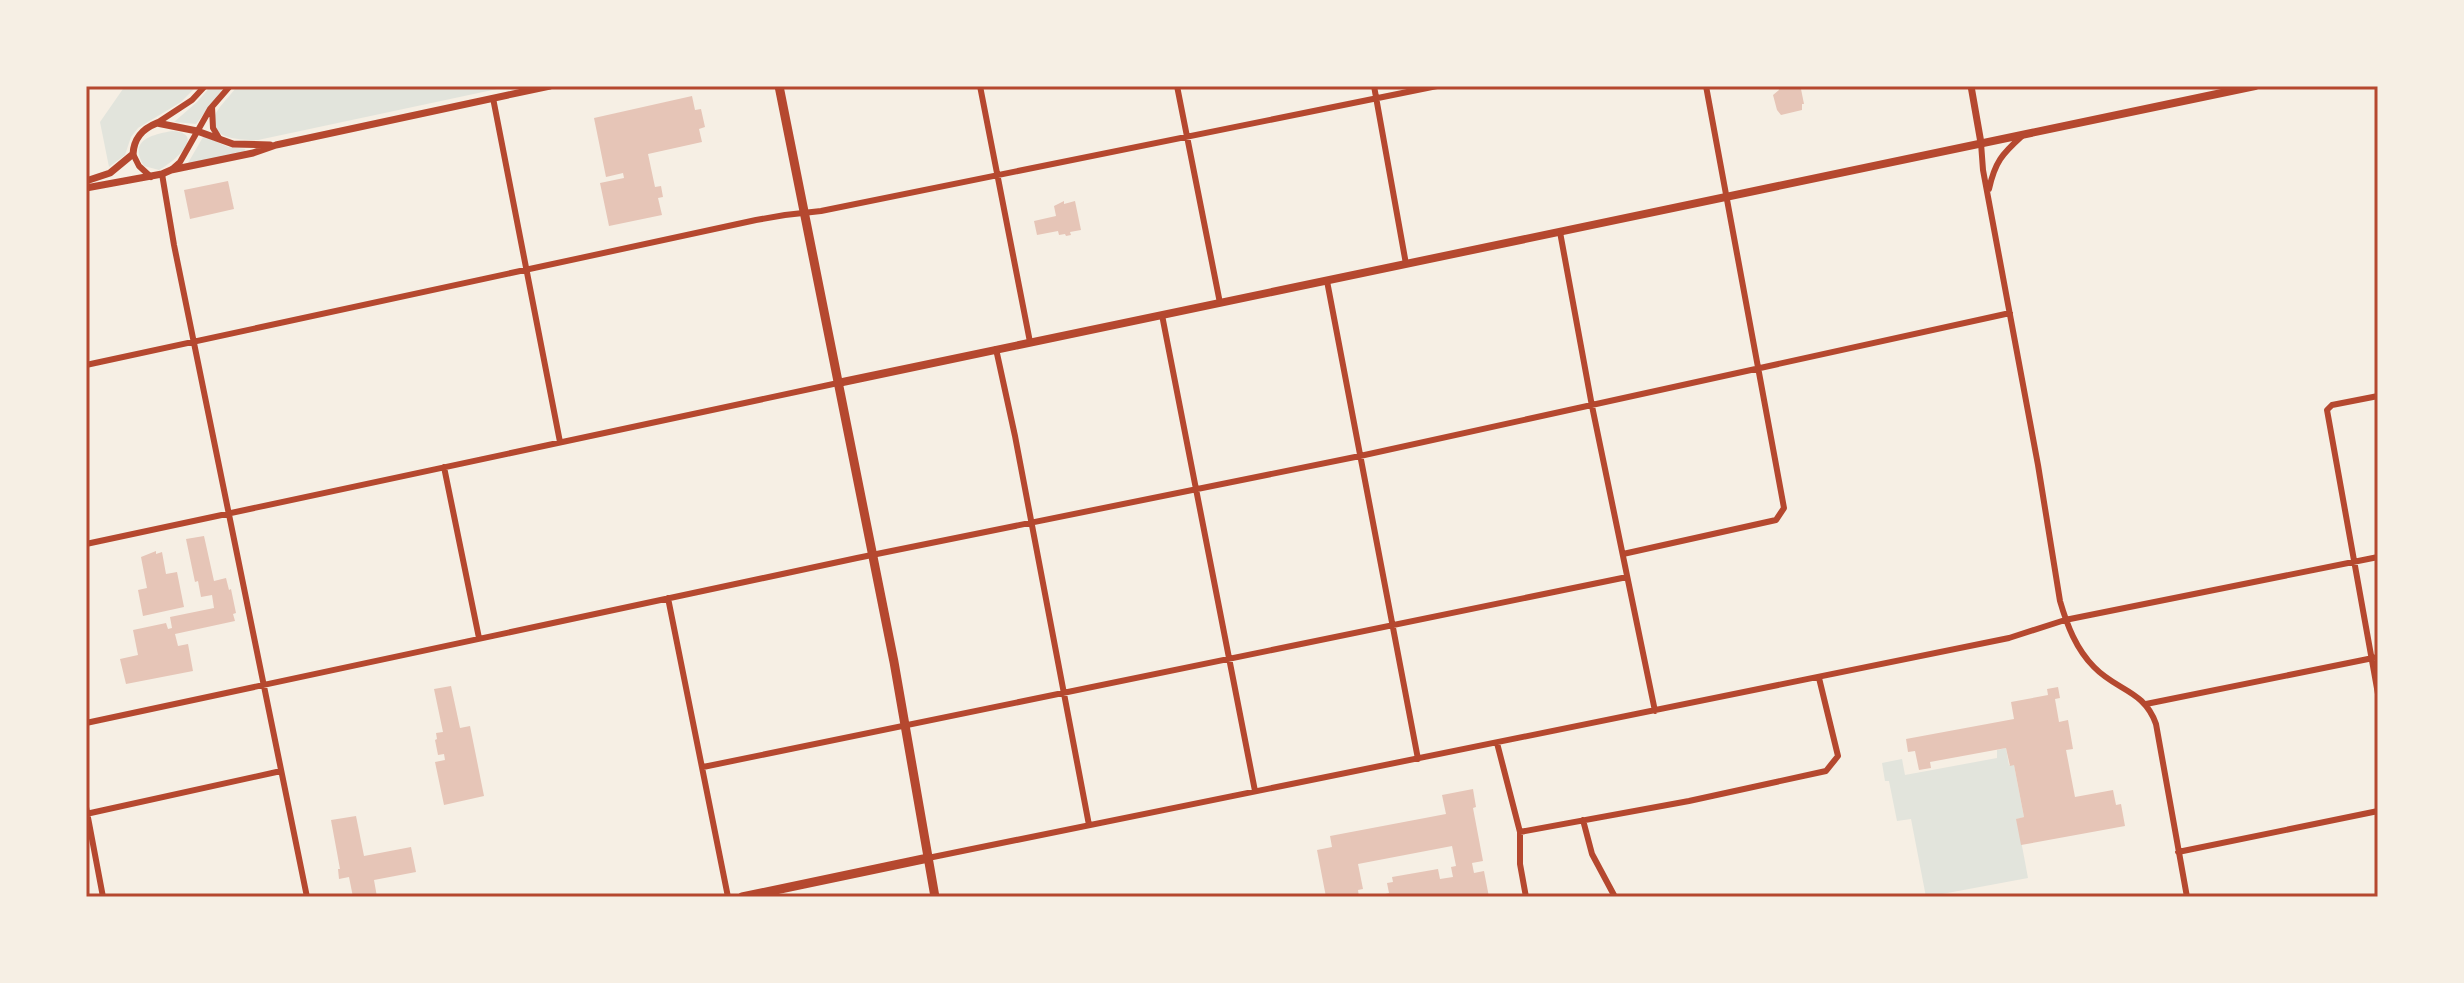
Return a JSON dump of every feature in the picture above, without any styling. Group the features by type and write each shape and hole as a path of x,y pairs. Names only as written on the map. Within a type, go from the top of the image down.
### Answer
{"main road":[{"path":"779,86 905,724 935,897"},
{"path":"838,383 2255,86"},
{"path":"742,897 928,858"}],"street":[{"path":"151,177 139,166 133,154 133,143 138,136 192,100 205,86"},
{"path":"171,170 180,162 212,107 230,86"},
{"path":"86,188 151,177 276,145 550,86"},
{"path":"980,86 1030,342"},
{"path":"1177,86 1220,303"},
{"path":"1374,86 1406,264"},
{"path":"86,365 756,220 1437,86"},
{"path":"1623,554 1776,520 1784,508 1706,86"},
{"path":"1971,86 2065,620 2078,647 2093,667 2146,704 2156,724 2187,897"},
{"path":"493,98 560,442"},
{"path":"212,107 213,128 222,140"},
{"path":"157,123 197,131 233,144 276,145"},
{"path":"1988,193 1995,165 2022,135"},
{"path":"86,181 110,173 133,154"},
{"path":"162,174 307,897"},
{"path":"1560,232 1592,406 1655,711"},
{"path":"1327,281 1418,759"},
{"path":"86,723 872,555 1360,456 2010,313"},
{"path":"1162,315 1255,791"},
{"path":"996,349 1089,825"},
{"path":"86,544 838,383"},
{"path":"2378,396 2332,405 2327,410 2353,561 2375,658 2378,694"},
{"path":"444,467 479,638"},
{"path":"928,858 1819,678 2009,638 2065,620 2378,557"},
{"path":"703,767 1627,577"},
{"path":"668,598 728,897"},
{"path":"2146,704 2375,658"},
{"path":"1520,832 1689,801 1826,771 1838,756 1819,678"},
{"path":"1497,743 1520,832 1520,864 1526,897"},
{"path":"103,897 86,811 281,771"},
{"path":"2178,852 2378,811"},
{"path":"1583,820 1592,854 1615,897"}],"shaded area":[{"path":"125,86 197,86 181,102 138,128 131,137 125,155 109,167 100,122"},
{"path":"211,86 225,86 196,124 174,122 197,102"},
{"path":"237,86 511,86 258,140 243,140 220,133 215,129 214,122 216,113"},
{"path":"172,131 187,137 184,149 159,170 144,166 139,150 144,140"},
{"path":"203,137 228,147 245,149 246,152 188,163"},
{"path":"2006,748 2009,765 2014,765 2024,817 2017,819 2028,878 1926,897 1911,819 1897,821 1882,763 1902,759 1905,775 1997,758 1997,750"}],"building":[{"path":"1778,86 1801,89 1802,110 1781,115 1773,95 1779,90"},
{"path":"692,96 695,110 701,109 705,127 699,129 702,142 648,154 655,187 661,186 663,197 658,198 662,215 609,226 600,183 624,178 623,173 606,177 594,118"},
{"path":"228,181 234,209 190,219 184,190"},
{"path":"1064,201 1064,204 1075,201 1081,230 1066,236 1059,235 1058,231 1037,235 1034,221 1056,216 1054,206"},
{"path":"204,536 214,581 226,578 231,589 235,621 175,634 178,646 188,644 193,671 126,684 120,659 138,655 133,630 166,623 168,629 172,628 170,617 214,608 212,595 201,597 186,539"},
{"path":"156,551 156,554 162,552 166,574 177,572 184,607 143,616 138,590 147,588 141,557"},
{"path":"451,686 460,728 470,726 484,796 444,805 435,762 445,760 444,754 438,755 435,740 436,733 443,732 434,689"},
{"path":"2058,687 2060,698 2055,699 2059,722 2068,720 2073,749 2066,750 2075,797 2113,790 2116,805 2121,804 2125,826 2021,845 2016,819 2024,817 2014,765 2010,766 2006,748 1930,762 1931,768 1919,770 1915,751 1908,752 1906,739 2014,719 2011,702 2048,695 2047,689"},
{"path":"1473,789 1476,807 1473,808 1483,861 1472,863 1474,873 1484,871 1489,897 1375,897 1389,893 1387,883 1393,882 1392,877 1438,869 1440,879 1453,877 1451,867 1456,866 1452,846 1358,864 1363,889 1358,890 1359,897 1326,897 1317,850 1332,847 1330,836 1446,814 1442,795"},
{"path":"356,816 364,856 411,847 416,872 374,880 377,897 353,897 349,877 339,879 331,820"}]}
